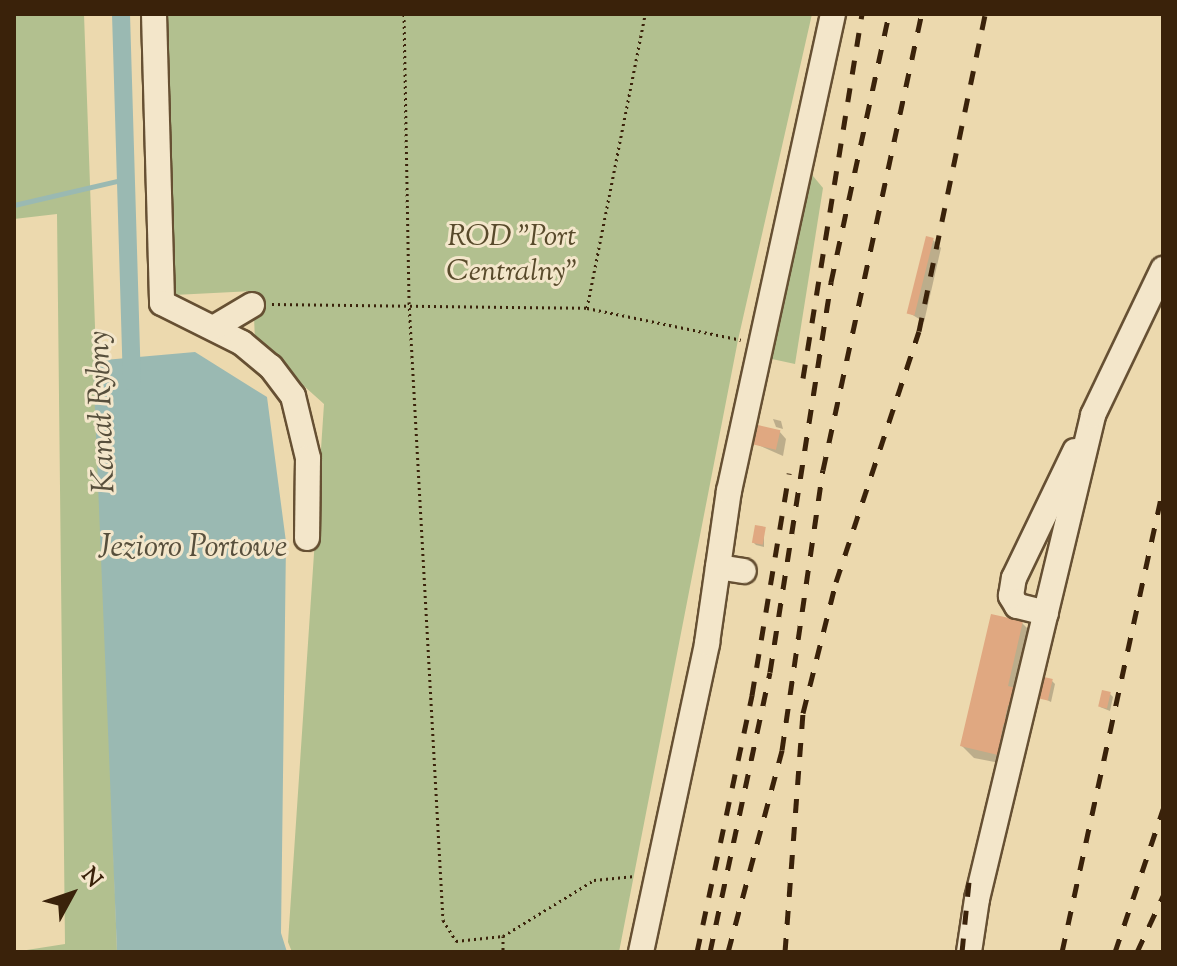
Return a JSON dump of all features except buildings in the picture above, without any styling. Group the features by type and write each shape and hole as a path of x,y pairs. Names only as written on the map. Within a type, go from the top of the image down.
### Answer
{"lane":[{"path":"154,14 162,303 215,327 271,367 293,396 308,458 307,538"},
{"path":"641,952 706,652 729,491 833,14"},
{"path":"1046,613 1017,606 1011,596 1014,578 1091,425 1163,269"},
{"path":"215,327 252,305"},
{"path":"969,952 1091,425"},
{"path":"718,567 744,571"}],"path":[{"path":"404,14 409,302 443,920 456,941 503,936 594,880 634,876"},
{"path":"587,308 645,14"},
{"path":"252,305 409,302 587,308 738,340"},
{"path":"503,936 503,952"}],"green space":[{"path":"14,14 84,14 117,952 14,952 65,944 57,214 14,219"},
{"name":"ROD \"Port Centralny\"","path":"166,14 812,14 738,340 619,952 292,952 288,942 324,404 255,342 253,291 174,295"},
{"path":"808,170 823,188 795,364 772,359 771,344"}],"water":[{"name":"Jezioro Portowe","path":"195,352 267,397 286,542 281,933 287,952 117,952 93,361"}],"waterway":[{"name":"Kanał Rybny","path":"121,14 132,382"},
{"path":"14,205 126,179"}],"railway":[{"path":"803,378 862,14"},
{"path":"710,952 770,672 831,282 889,14"},
{"path":"728,952 782,750 823,470 922,14"},
{"path":"785,952 803,713 836,582 919,331 985,14"},
{"path":"697,952 752,695 789,473"},
{"path":"1062,952 1163,488"},
{"path":"1115,952 1163,809"},
{"path":"962,952 969,882"},
{"path":"1137,952 1163,896"}]}
